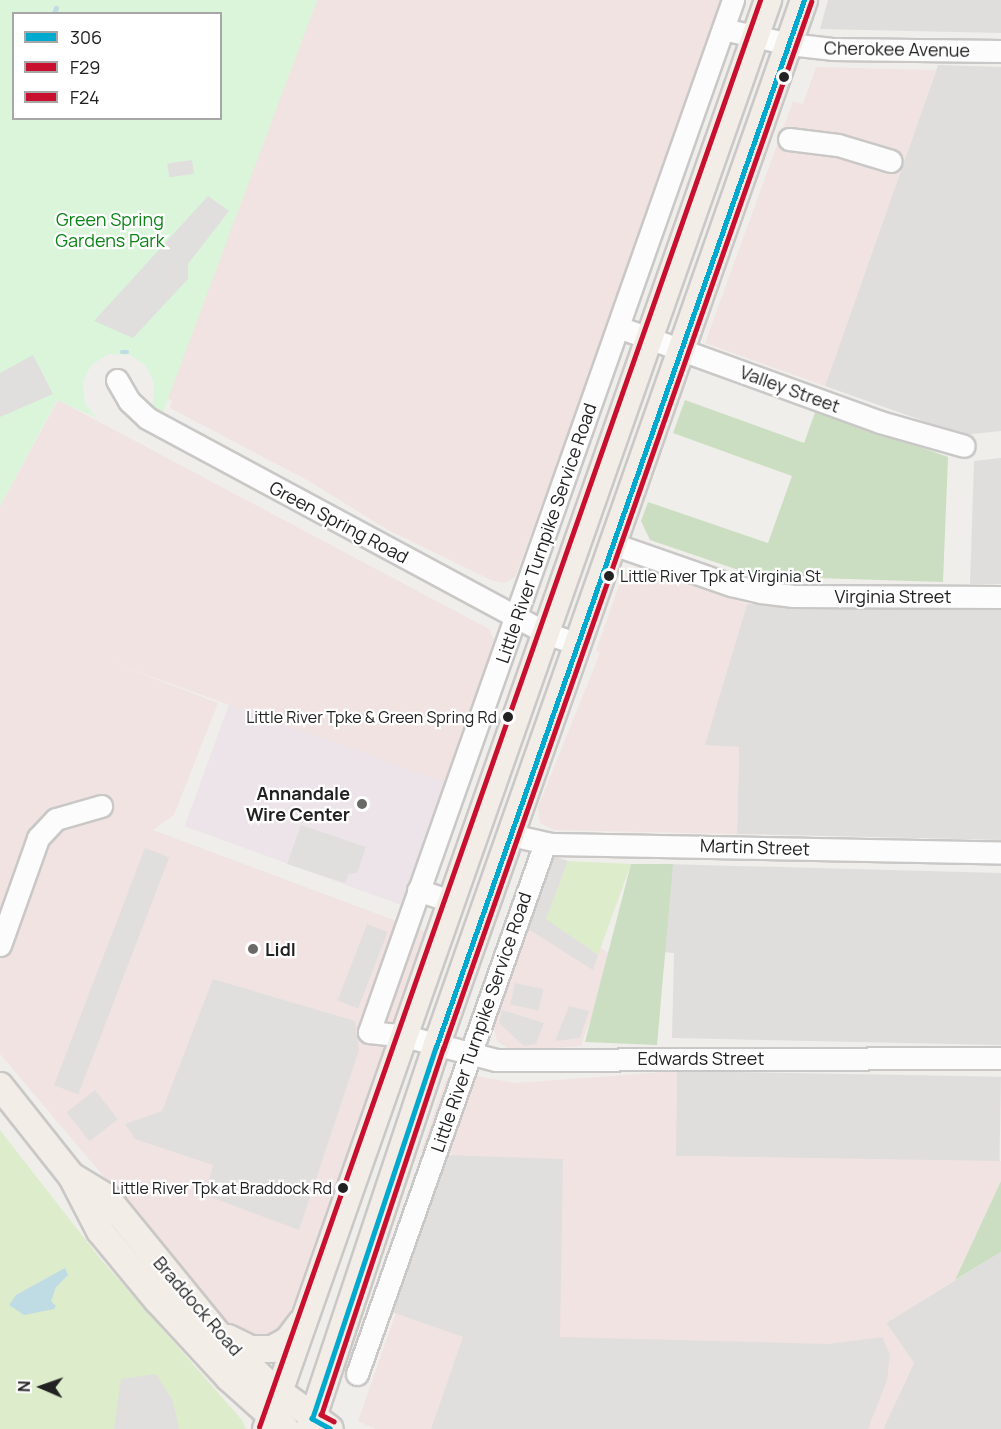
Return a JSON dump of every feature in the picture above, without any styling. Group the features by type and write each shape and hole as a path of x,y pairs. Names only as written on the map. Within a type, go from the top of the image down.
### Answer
{"main road":[{"path":"274,1425 280,1392 768,0"},
{"path":"317,1426 344,1323 436,1047 804,0"},
{"name":"Braddock Road","path":"0,1086 72,1177 100,1231 214,1363 274,1425"},
{"name":"Braddock Road","path":"72,1177 105,1197 212,1326 317,1426"},
{"path":"212,1326 240,1345 272,1349 288,1340 309,1310"}],"street":[{"name":"Little River Turnpike Service Road","path":"405,1036 369,1032 733,0"},
{"name":"Cherokee Avenue","path":"723,28 789,44 1001,51"},
{"path":"789,139 838,145 891,161"},
{"name":"Valley Street","path":"618,327 880,422 964,446"},
{"name":"Green Spring Road","path":"117,380 129,401 147,418 546,633 578,644"},
{"name":"Virginia Street","path":"613,544 731,585 761,592 794,596 1001,597"},
{"path":"0,945 38,838 56,819 101,806"},
{"name":"Martin Street","path":"511,835 545,843 1001,853"},
{"name":"Little River Turnpike Service Road","path":"357,1374 545,843"},
{"path":"418,890 452,902"},
{"path":"484,911 515,925"},
{"path":"458,986 491,992"},
{"name":"Edwards Street","path":"405,1036 436,1047 496,1060 1001,1059"},
{"name":"Little River Turnpike Service Road","path":"397,1166 431,1167"},
{"path":"344,1323 372,1332"}],"shaded area":[{"path":"317,0 721,0 643,232 515,577 505,583 493,581 388,530 307,480 170,408 172,401 166,397"},
{"path":"828,0 1001,0 1001,33 820,29"},
{"path":"938,65 1001,67 1001,431 963,435 825,386"},
{"path":"816,67 936,70 825,386 705,343 793,101 803,104"},
{"path":"192,160 194,174 169,177 167,163"},
{"path":"208,196 229,211 188,264 188,279 133,338 94,321"},
{"path":"33,355 53,394 0,417 0,373"},
{"path":"58,400 489,629 497,647 449,785 106,660 218,703 174,815 153,830 426,932 283,1332 273,1340 242,1340 0,1054 0,506"},
{"path":"1001,458 1001,584 970,584 974,461"},
{"path":"642,565 747,604 705,745 739,747 737,834 553,830 540,823 538,807 600,653 596,651 623,574"},
{"path":"747,604 1001,610 1001,840 737,834 739,747 704,746"},
{"path":"229,704 446,783 402,905 185,826"},
{"path":"301,825 366,847 357,873 349,874 345,883 287,864"},
{"path":"145,848 169,857 78,1094 54,1085"},
{"path":"554,856 568,861 546,919 598,955 593,970 528,929"},
{"path":"664,864 1001,873 1001,1045 672,1038 674,953 661,952"},
{"path":"534,905 613,956 581,1046 527,1050 507,1048 497,1041 493,1023"},
{"path":"367,924 388,932 358,1008 338,1001"},
{"path":"213,979 355,1021 359,1050 299,1230 205,1195 213,1165 135,1139 125,1124 162,1111"},
{"path":"515,983 543,989 539,1011 510,1005"},
{"path":"569,1006 589,1011 580,1038 555,1041"},
{"path":"502,1010 544,1023 536,1044 524,1046 499,1023"},
{"path":"677,1071 1001,1077 999,1162 676,1156"},
{"path":"677,1071 676,1156 1001,1161 1001,1181 955,1280 886,1323 914,1363 883,1429 376,1429 358,1421 452,1153 421,1152 446,1079 455,1072 516,1083"},
{"path":"95,1090 118,1119 89,1141 67,1112"},
{"path":"445,1155 563,1159 560,1337 829,1344 882,1337 890,1354 887,1380 868,1429 431,1429 463,1337 389,1311"},
{"path":"1001,1252 1001,1429 883,1429 914,1363 886,1323"},
{"path":"156,1374 173,1401 179,1429 114,1429 121,1379"}],"green space":[{"name":"Green Spring Gardens Park","path":"0,0 317,0 161,417 153,406 154,382 145,365 130,355 109,354 91,365 83,382 85,404 97,418 57,400 0,506"},
{"path":"685,400 804,443 816,410 948,457 943,582 756,576 650,540 641,521 648,502 768,543 792,476 673,433"},
{"path":"568,861 631,864 598,955 545,919"},
{"path":"631,864 673,864 657,1045 585,1042"},
{"path":"0,1130 99,1257 242,1420 246,1429 0,1429"},
{"path":"1001,1181 1001,1252 955,1280"}],"water":[{"path":"65,1268 68,1275 56,1287 51,1301 56,1306 54,1309 24,1315 9,1305 16,1295"}],"waterway":[{"path":"55,12 56,8"},
{"path":"122,352 127,352"}],"transit line":[{"name":"F24","path":"259,1427 760,0"},
{"name":"306","path":"330,1429 312,1419 436,1047 804,0"},
{"name":"F29","path":"334,1422 321,1415 443,1049 811,2"}],"place":[{"name":"Little River Tpk at Virginia St","path":"609,576"},
{"name":"Little River Tpke & Green Spring Rd","path":"508,717"},
{"name":"Annandale Wire Center","path":"362,804"},
{"name":"Lidl","path":"253,949"},
{"name":"Little River Tpk at Braddock Rd","path":"343,1188"}]}
